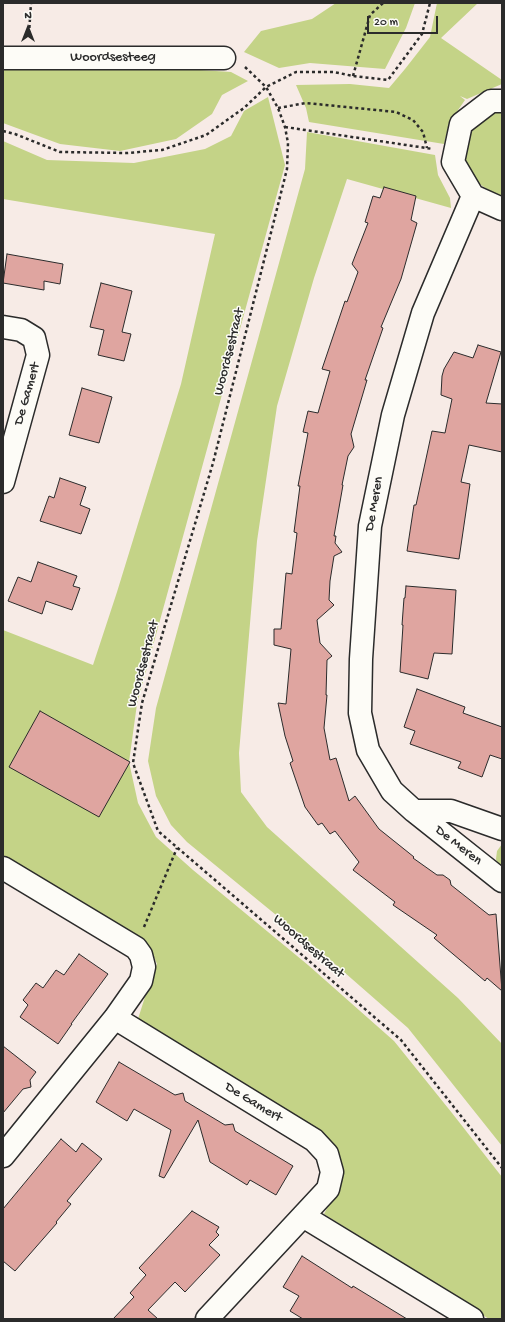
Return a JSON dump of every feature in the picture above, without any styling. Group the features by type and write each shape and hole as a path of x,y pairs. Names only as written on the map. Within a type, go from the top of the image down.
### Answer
{"street":[{"name":"Woordsesteeg","path":"3,58 224,58"},
{"path":"502,101 491,101 461,124 453,162 473,196 502,209"},
{"name":"De Meren","path":"473,196 423,313 393,415 370,526 361,659 360,713 368,750 392,791 414,811 502,881"},
{"name":"De Gamert","path":"3,327 21,330 34,338 38,355 3,482"},
{"name":"De Meren","path":"414,811 451,811 502,829"},
{"path":"3,868 136,948 141,955 144,968 141,981 115,1018 3,1156"},
{"name":"De Gamert","path":"115,1018 314,1140 327,1154 332,1172 328,1189 207,1319"},
{"path":"304,1216 472,1319"}],"path":[{"path":"28,58 31,3"},
{"path":"353,76 370,15 383,3"},
{"path":"3,131 15,134 60,152 127,153 162,150 206,135 244,108 266,87 296,72 334,72 388,80 422,34 430,3"},
{"name":"Woordsestraat","path":"224,58 245,66 266,87 278,108 285,127 288,144 287,168 213,463 142,703 133,763 158,832 401,1040 502,1168"},
{"path":"278,108 306,103 396,112 413,120 423,132 427,148 285,127"},
{"path":"136,948 177,848"}],"green space":[{"path":"336,3 415,3 406,28 385,69 310,63 279,68 244,52 261,31 312,19"},
{"path":"437,3 478,3 441,38 502,80 502,84 467,99 460,96 465,100 449,123 444,144 309,122 306,108 296,85 350,84 389,88 430,37"},
{"path":"3,67 170,68 231,72 248,81 222,95 212,114 176,139 120,151 60,144 3,123"},
{"path":"268,97 285,165 137,704 129,762 138,803 156,837 193,870 308,965 394,1041 502,1177 502,1319 489,1319 324,1214 336,1191 341,1164 155,1037 138,1019 157,964 149,946 3,857 3,630 93,665 181,384 215,234 3,199 3,141 47,160 134,163 205,149 231,136 244,111"},
{"path":"502,112 502,199 475,181 464,161 469,132 490,113"},
{"path":"307,132 435,155 438,175 450,198 451,208 347,179 314,278 277,406 257,541 239,753 241,792 267,827 458,998 502,1044 502,1146 408,1028 320,951 187,842 171,825 156,796 148,761 156,708 305,169"},
{"path":"502,844 502,871 498,866 496,859 497,851"}],"building":[{"path":"384,187 416,196 411,220 417,223 401,279 381,327 383,328 365,380 367,380 351,434 354,447 348,456 334,536 336,536 335,543 342,552 334,556 330,581 329,600 334,605 317,620 320,643 332,656 327,660 327,695 324,728 330,760 336,758 349,801 355,796 379,829 414,857 413,858 437,875 443,875 450,880 451,885 489,915 496,914 502,991 487,978 485,981 434,938 437,935 393,905 395,902 353,870 359,862 335,831 330,834 322,823 318,825 305,807 290,763 293,761 285,736 278,703 286,704 291,649 274,645 274,629 281,629 286,573 292,574 297,533 294,532 300,486 298,486 308,433 303,432 308,411 318,413 330,371 322,369 345,301 347,302 358,272 352,264 368,223 365,222 373,196 380,198"},
{"path":"7,254 63,264 60,284 44,281 44,290 3,283"},
{"path":"101,283 132,291 122,332 131,334 124,361 98,355 104,330 90,327"},
{"path":"478,345 501,352 486,403 502,404 502,452 469,445 461,482 470,484 459,559 407,551 414,505 416,505 432,431 445,433 452,399 441,395 444,369 454,352 473,358"},
{"path":"82,388 112,397 99,443 69,435"},
{"path":"60,478 86,487 80,505 90,509 81,534 40,521 49,496 54,498"},
{"path":"38,562 77,576 73,586 80,588 72,610 46,601 42,614 8,601 18,577 31,582"},
{"path":"406,586 456,590 452,654 434,653 428,679 400,672 402,625"},
{"path":"417,689 465,707 463,713 502,727 502,759 490,755 482,777 458,768 461,762 410,744 415,731 404,727"},
{"path":"40,711 130,762 99,817 9,767"},
{"path":"79,954 108,974 58,1044 20,1017 28,1005 23,1000 36,983 43,988 56,970 64,975"},
{"path":"3,1046 36,1072 30,1080 31,1087 23,1089 3,1113"},
{"path":"119,1062 175,1095 183,1093 185,1101 225,1125 233,1124 235,1131 293,1166 276,1195 250,1180 247,1185 210,1162 198,1120 164,1178 159,1176 171,1130 134,1109 127,1121 96,1102"},
{"path":"61,1139 76,1152 82,1143 102,1159 67,1201 71,1204 56,1222 57,1223 15,1271 3,1261 3,1209"},
{"path":"192,1211 219,1227 216,1232 219,1235 209,1245 220,1255 185,1292 175,1282 148,1310 158,1319 113,1319 134,1297 130,1293 146,1275 139,1268"},
{"path":"302,1256 352,1288 353,1286 407,1319 303,1319 290,1311 299,1296 283,1287"}]}
